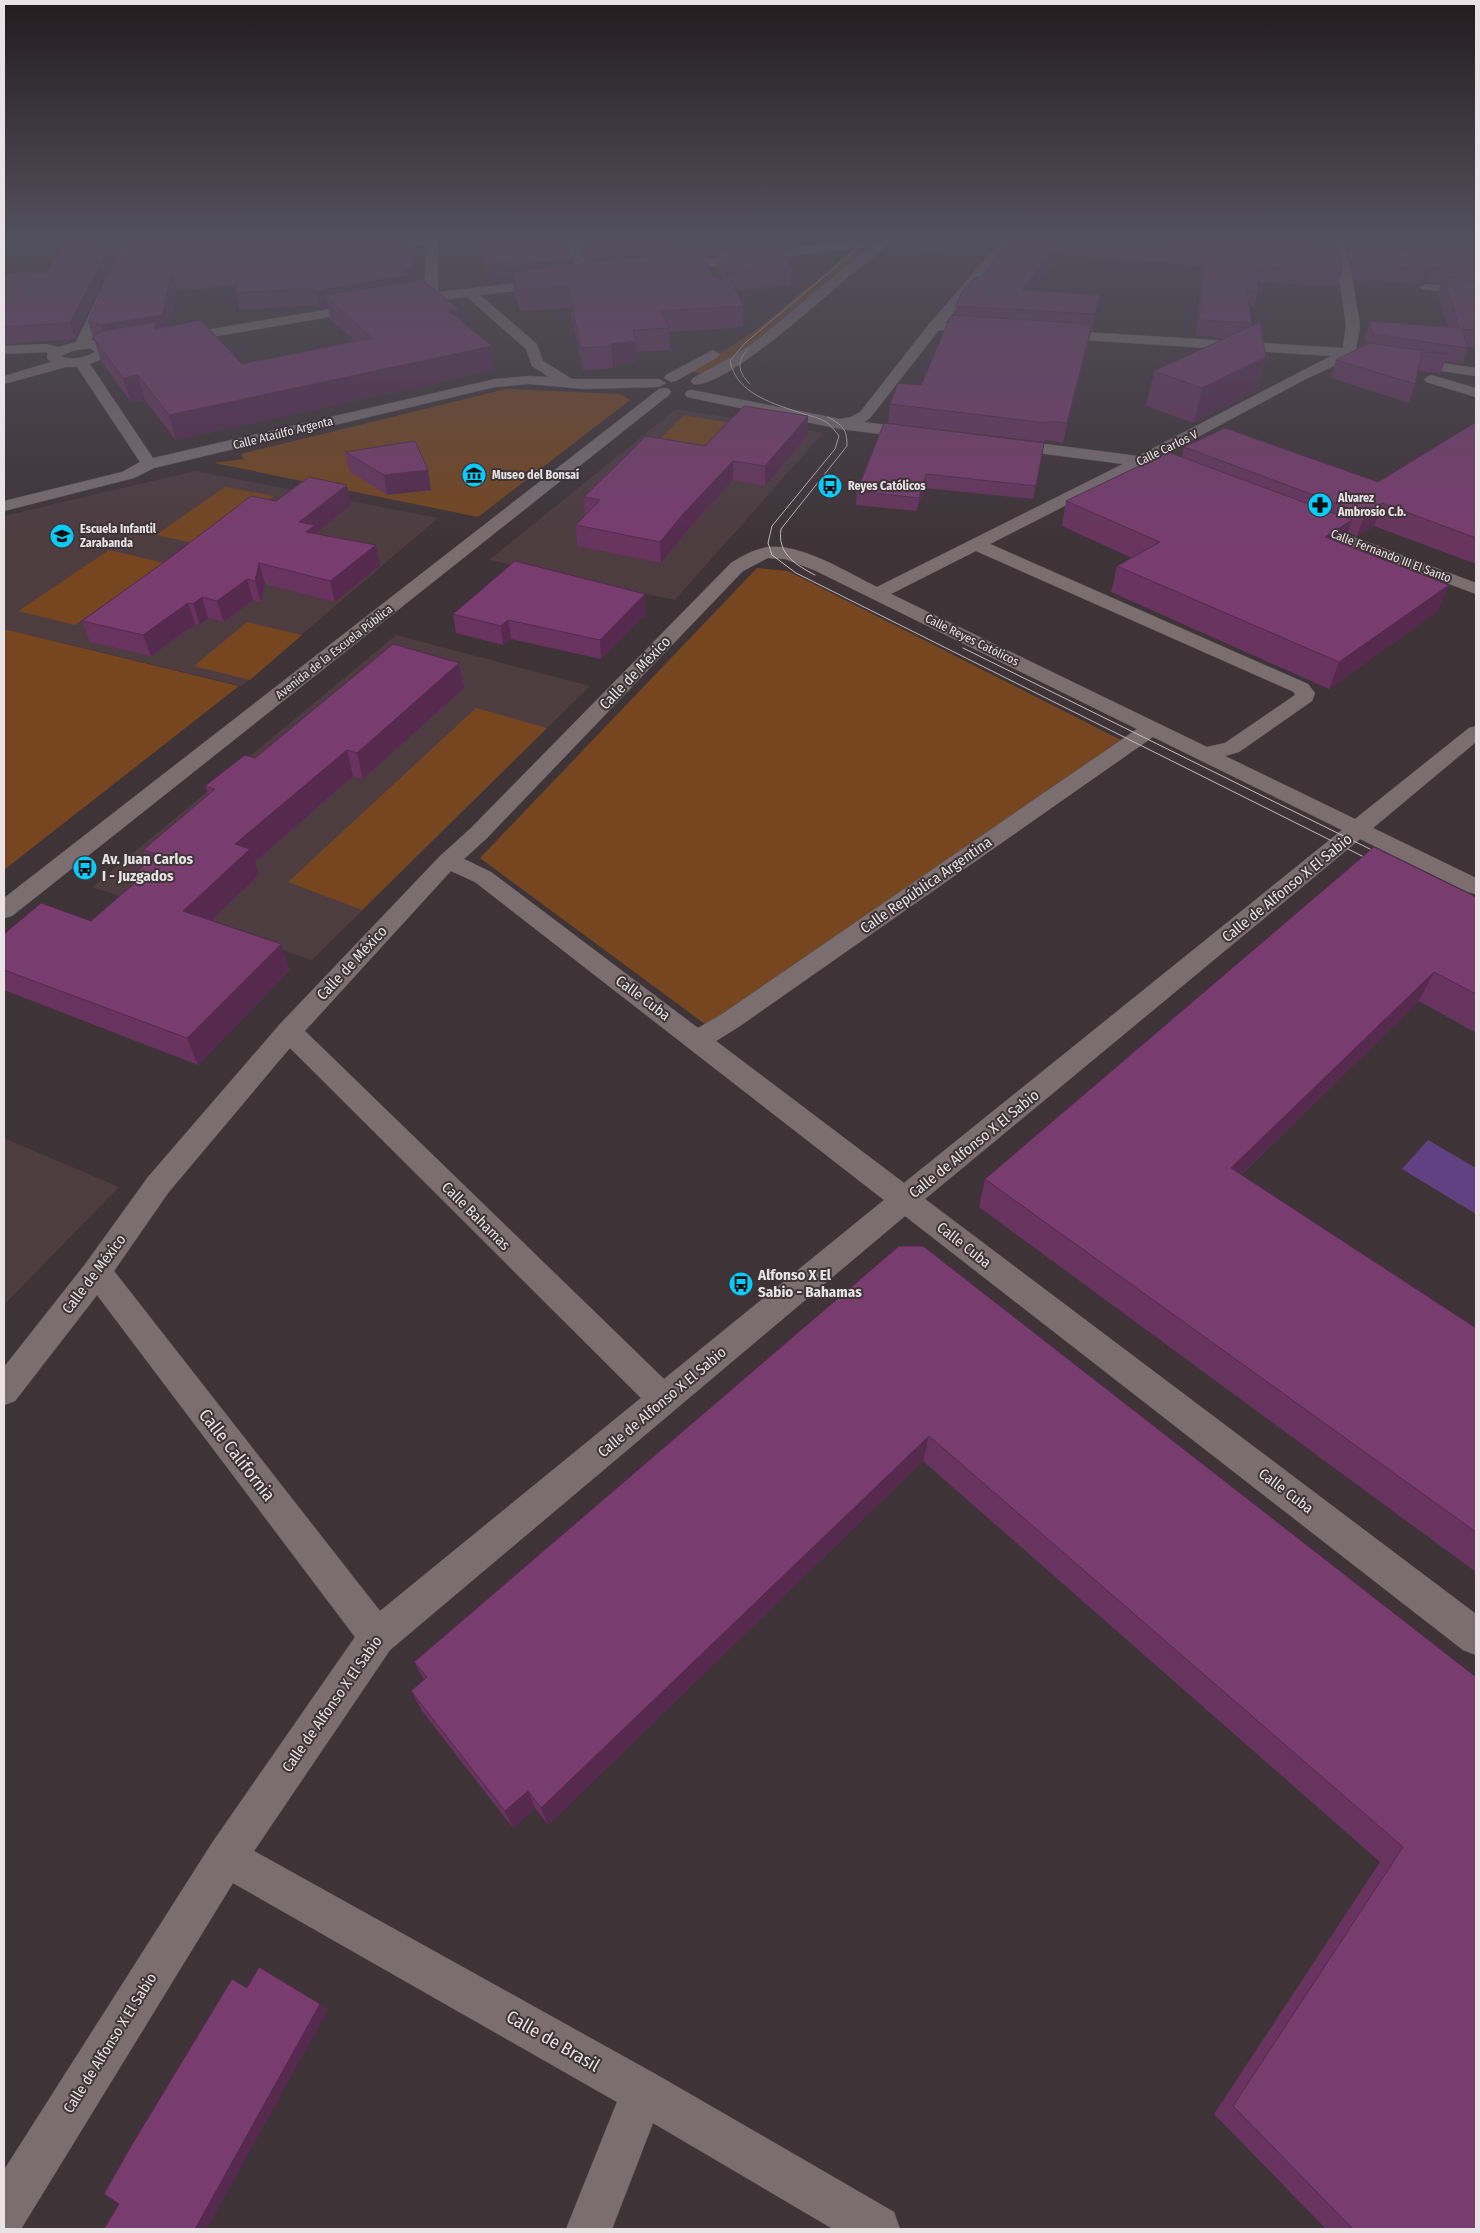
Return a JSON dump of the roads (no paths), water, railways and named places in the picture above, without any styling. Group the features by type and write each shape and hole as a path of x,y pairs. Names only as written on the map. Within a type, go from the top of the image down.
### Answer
{"street":[{"path":"69,358 83,341"},
{"path":"525,341 532,347 537,363 567,383 584,385 664,385 677,395 695,387 764,341"},
{"path":"840,424 856,421 864,415 923,341"},
{"path":"1166,341 1348,353 1476,372"},
{"path":"1348,353 1350,341"},
{"path":"4,380 69,358 98,357 108,349 97,345 82,344"},
{"path":"4,350 46,348 69,358 149,464"},
{"name":"Avenida de la Escuela Pública","path":"4,910 664,385 722,349"},
{"path":"1348,353 1476,393"},
{"name":"Calle Carlos V","path":"879,593 1202,430 1299,376 1348,353"},
{"path":"495,383 528,371 537,363"},
{"name":"Calle Ataúlfo Argenta","path":"4,506 128,475 149,464 495,383 529,380 567,383"},
{"path":"695,387 840,424 938,436"},
{"path":"995,443 1139,461 1194,482"},
{"name":"Calle Fernando III El Santo","path":"1294,520 1476,588"},
{"path":"975,544 1301,688 1305,693 1305,697 1232,748 1205,754"},
{"name":"Calle Reyes Católicos","path":"737,567 759,554 783,552 806,560 879,593 1476,887"},
{"name":"Calle de México","path":"4,1391 96,1272 158,1185 289,1031 448,861 479,833 737,567"},
{"name":"Calle República Argentina","path":"698,1040 739,1014 1152,728"},
{"name":"Calle de Alfonso X El Sabio","path":"4,2212 226,1857 377,1637 905,1199 1476,732"},
{"name":"Calle Cuba","path":"448,861 484,877 1476,1637"},
{"name":"Calle Bahamas","path":"289,1031 664,1400"},
{"name":"Calle California","path":"96,1272 377,1637"},
{"name":"Calle de Brasil","path":"226,1857 643,2092 877,2229"},
{"path":"589,2229 643,2092"}],"tram line":[{"path":"747,341 730,361 734,373 740,382 749,390 770,402 828,423 839,436 835,449 772,526 768,543 772,555 796,573 1374,862"},
{"path":"748,349 742,358 740,367 750,384"},
{"path":"815,575 789,558 782,545 781,529 847,446 845,431 828,417"},
{"path":"963,648 1382,855"}],"place":[{"name":"Museo del Bonsaí","path":"474,475"},
{"name":"Reyes Católicos","path":"830,486"},
{"name":"Alvarez Ambrosio C.b.","path":"1320,505"},
{"name":"Escuela Infantil Zarabanda","path":"62,536"},
{"name":"Av. Juan Carlos I - Juzgados","path":"85,868"},
{"name":"Alfonso X El Sabio - Bahamas","path":"741,1284"}]}
